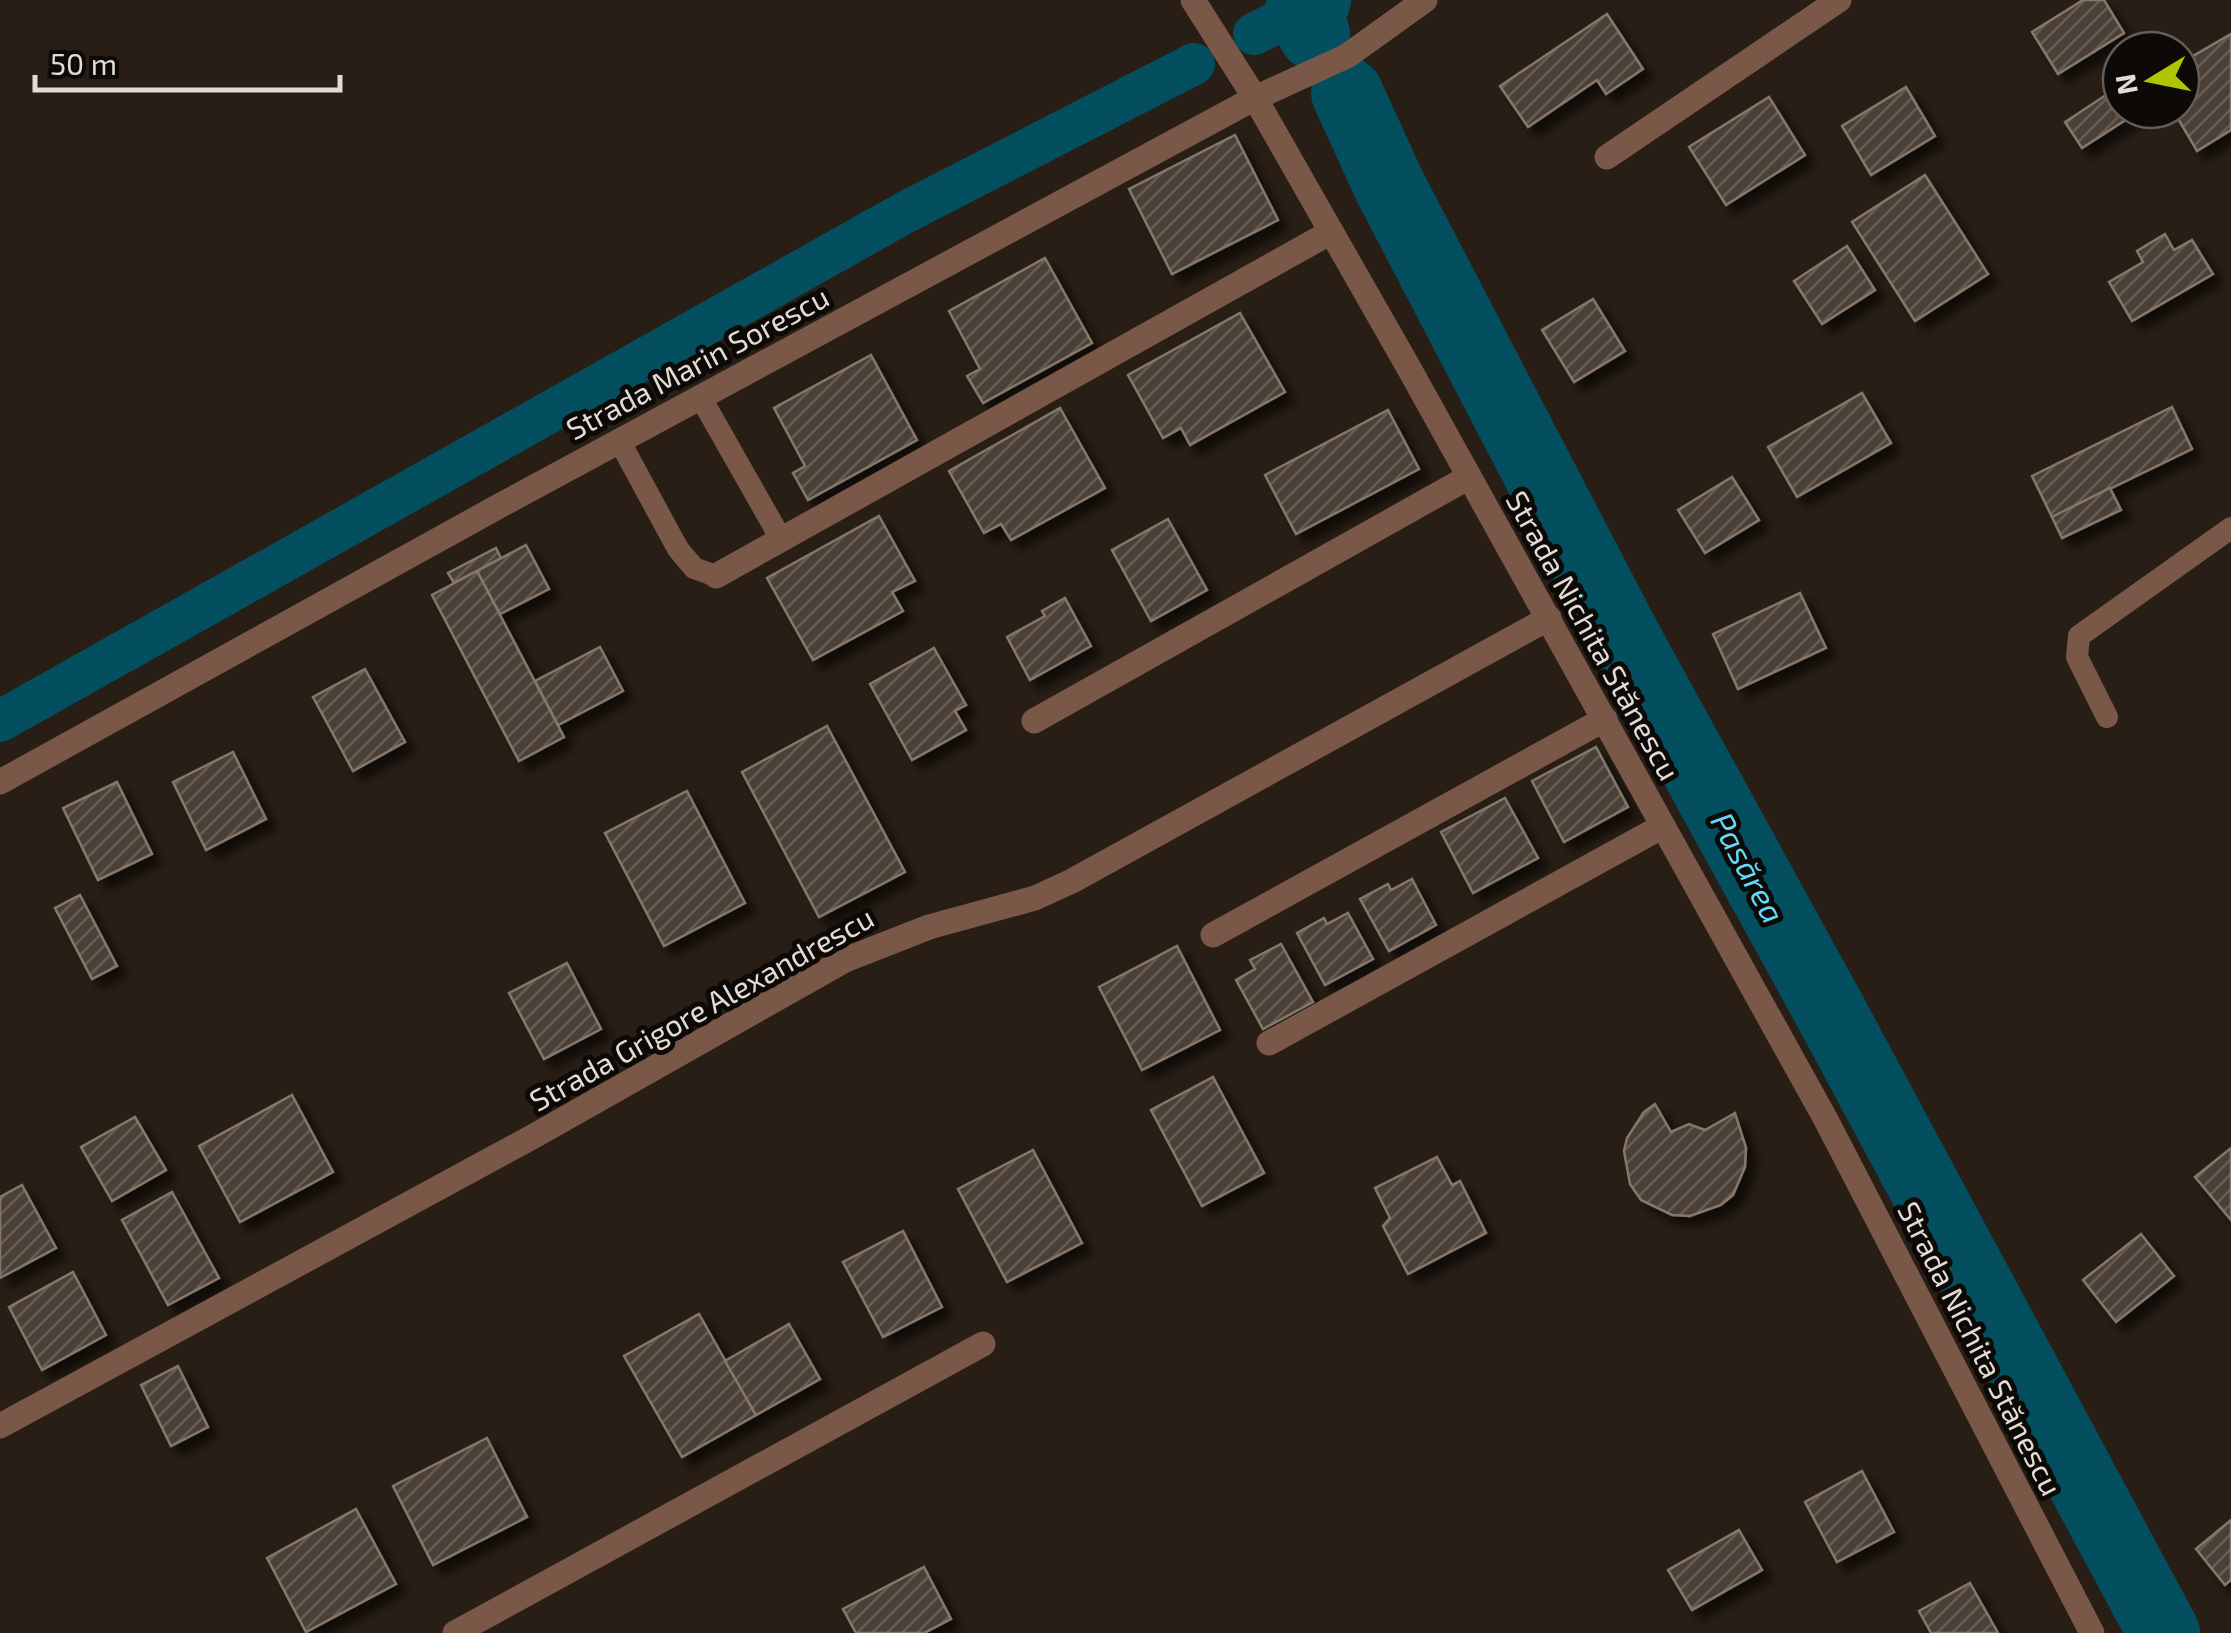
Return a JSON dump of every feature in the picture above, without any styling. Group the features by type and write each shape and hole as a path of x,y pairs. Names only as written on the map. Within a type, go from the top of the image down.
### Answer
{"street":[{"name":"Strada Nichita Stănescu","path":"1193,0 1255,98 1331,232 1825,1118 2092,1633"},
{"name":"Strada Marin Sorescu","path":"0,782 1255,98 1347,56 1425,0"},
{"path":"1607,157 1839,0"},
{"path":"716,576 1331,232"},
{"path":"1034,721 1468,478"},
{"name":"Strada Grigore Alexandrescu","path":"0,1426 534,1136 845,960 928,927 1035,898 1072,881 1549,618"},
{"path":"1213,935 1605,719"},
{"path":"1269,1043 1663,826"},
{"path":"454,1633 984,1344"}],"lane":[{"path":"700,398 781,539"},
{"path":"620,442 678,550 694,568 716,576"},
{"path":"2108,717 2077,657 2079,636 2231,528"}],"building":[{"path":"2083,0 2104,0 2122,30 2101,30 2101,47 2058,74 2032,32"},
{"path":"1607,14 1643,69 1606,94 1597,80 1528,127 1500,86"},
{"path":"2231,34 2231,130 2197,151 2185,130 2201,130 2201,51"},
{"path":"1906,87 1935,136 1871,175 1842,126"},
{"path":"1769,97 1805,155 1726,205 1689,147"},
{"path":"2101,98 2101,130 2110,130 2082,148 2065,122"},
{"path":"1235,135 1278,220 1172,274 1129,189"},
{"path":"1925,175 1988,274 1915,321 1852,222"},
{"path":"2165,234 2174,250 2192,240 2213,274 2132,321 2109,282 2143,262 2137,251"},
{"path":"1847,246 1875,290 1822,324 1794,281"},
{"path":"1045,258 1092,343 983,403 967,376 980,369 949,311"},
{"path":"1593,299 1625,351 1574,382 1542,330"},
{"path":"1240,313 1285,392 1190,445 1181,428 1163,438 1128,375"},
{"path":"871,355 917,440 808,500 793,473 805,466 774,408"},
{"path":"1862,393 1891,443 1797,497 1768,447"},
{"path":"2172,407 2192,449 2052,517 2032,476"},
{"path":"1060,408 1105,488 1011,540 1001,524 984,533 949,471"},
{"path":"1388,410 1419,469 1296,534 1265,475"},
{"path":"1732,477 1759,520 1705,553 1678,510"},
{"path":"2110,488 2121,510 2062,538 2052,517"},
{"path":"879,516 915,581 892,592 903,611 813,660 767,578"},
{"path":"1168,519 1207,590 1151,621 1112,550"},
{"path":"526,545 549,589 500,614 477,571"},
{"path":"496,548 501,558 454,583 448,573"},
{"path":"477,571 564,737 519,761 432,595"},
{"path":"1800,593 1826,648 1738,689 1713,634"},
{"path":"1065,598 1091,646 1030,680 1007,637 1045,616 1042,611"},
{"path":"600,647 623,691 558,725 535,681"},
{"path":"934,648 966,705 955,711 966,730 912,760 870,684"},
{"path":"365,669 405,742 353,771 313,697"},
{"path":"827,726 905,872 819,917 742,772"},
{"path":"1596,747 1628,807 1564,842 1532,781"},
{"path":"233,752 266,819 206,850 173,782"},
{"path":"117,782 152,854 98,880 63,808"},
{"path":"687,791 745,903 664,946 605,833"},
{"path":"1505,798 1538,858 1473,893 1441,832"},
{"path":"1412,879 1436,925 1389,951 1360,899 1388,884 1391,890"},
{"path":"80,895 117,966 92,979 55,908"},
{"path":"1348,913 1373,959 1325,985 1297,933 1324,918 1327,924"},
{"path":"1281,944 1313,1002 1263,1029 1236,980 1255,969 1250,960"},
{"path":"1177,946 1220,1030 1142,1070 1099,987"},
{"path":"567,963 601,1029 544,1059 509,993"},
{"path":"1213,1077 1264,1173 1202,1206 1151,1110"},
{"path":"292,1095 333,1172 240,1222 199,1146"},
{"path":"1655,1104 1671,1132 1689,1124 1705,1130 1735,1113 1746,1148 1745,1167 1733,1195 1721,1205 1690,1216 1672,1215 1641,1200 1630,1184 1624,1151 1627,1138 1644,1112"},
{"path":"135,1117 166,1170 112,1201 81,1147"},
{"path":"2231,1148 2231,1220 2195,1177"},
{"path":"1033,1150 1082,1243 1007,1282 958,1189"},
{"path":"1437,1157 1452,1185 1460,1181 1486,1233 1408,1274 1383,1226 1390,1218 1375,1188"},
{"path":"22,1185 56,1248 0,1278 0,1197"},
{"path":"172,1192 219,1278 168,1305 122,1220"},
{"path":"903,1231 942,1307 883,1337 843,1262"},
{"path":"2141,1234 2174,1276 2116,1322 2083,1280"},
{"path":"73,1272 106,1335 42,1370 9,1307"},
{"path":"699,1314 756,1415 682,1457 624,1356"},
{"path":"789,1324 820,1379 756,1415 725,1361"},
{"path":"178,1366 208,1427 171,1446 141,1385"},
{"path":"487,1438 527,1517 433,1565 393,1486"},
{"path":"1862,1471 1894,1532 1837,1562 1805,1502"},
{"path":"356,1509 396,1584 306,1632 267,1558"},
{"path":"2231,1520 2231,1580 2225,1585 2196,1549"},
{"path":"1739,1530 1762,1570 1692,1610 1668,1570"},
{"path":"924,1567 951,1619 924,1633 856,1633 843,1609"},
{"path":"1970,1583 1998,1633 1931,1633 1919,1611"}],"waterway":[{"name":"Pasărea","path":"1314,34 1301,10 1315,0"},
{"path":"1254,34 1301,10"},
{"path":"0,721 904,213 1194,64"},
{"name":"Pasărea","path":"1347,93 1389,185 1625,638 2164,1633"}]}
